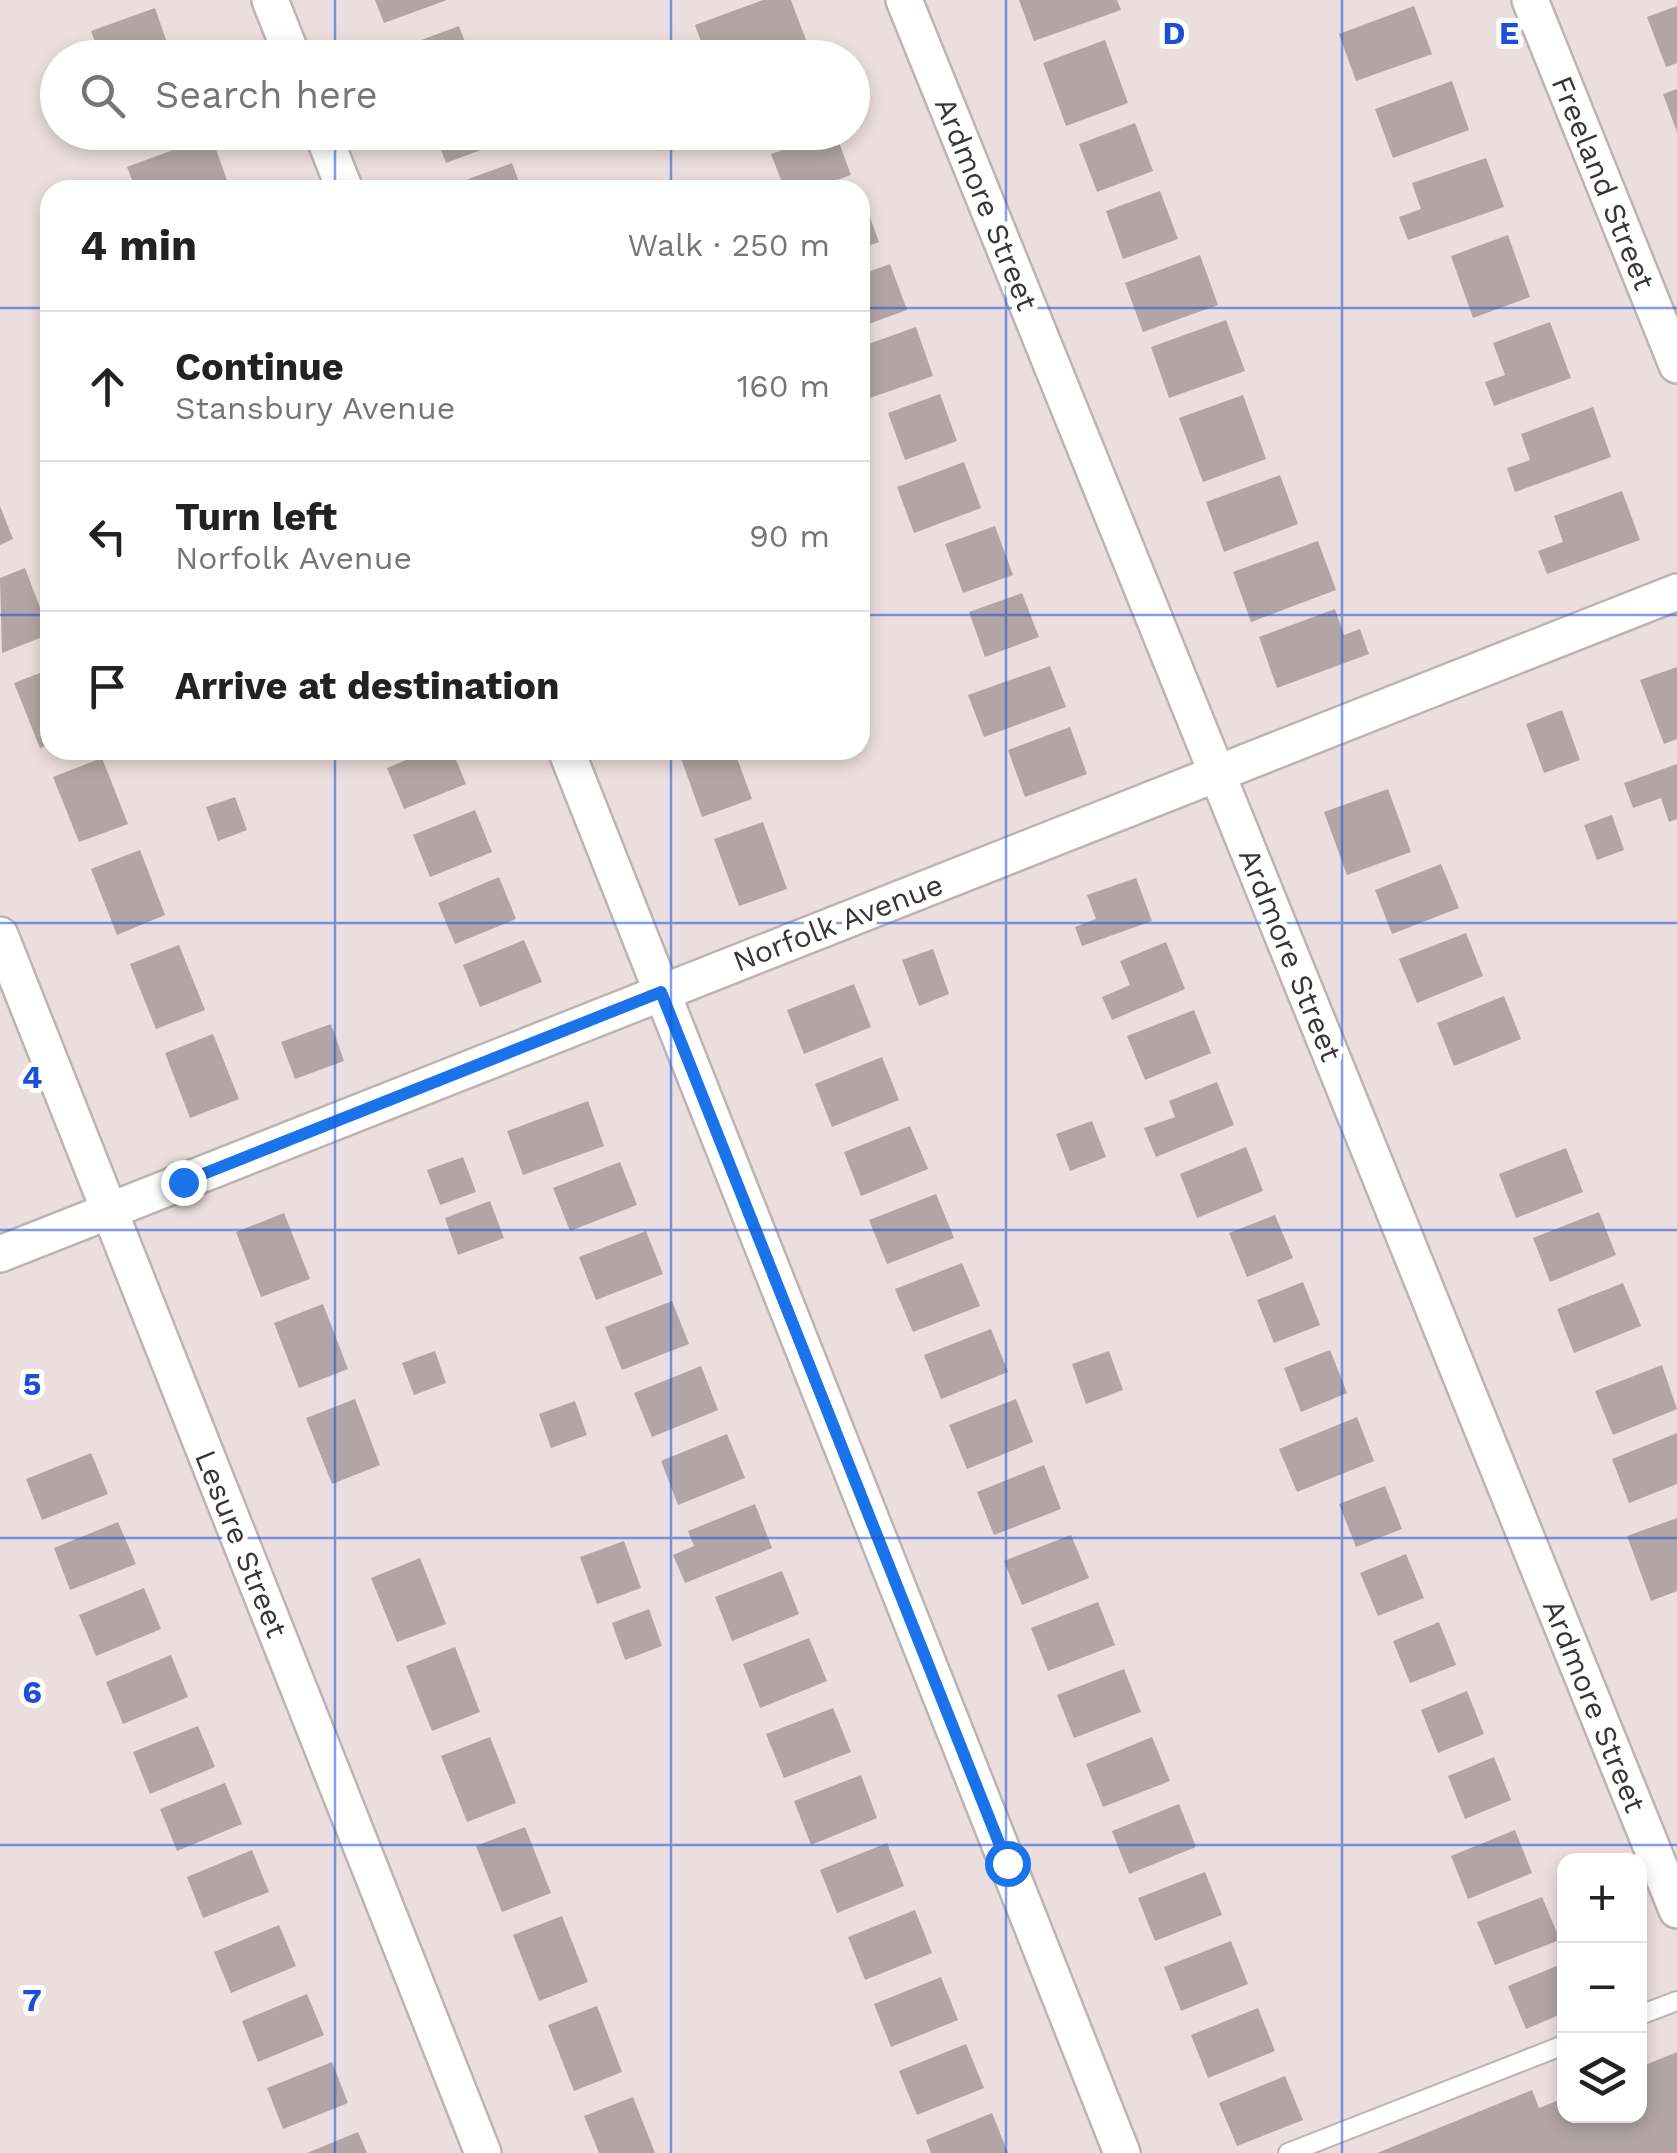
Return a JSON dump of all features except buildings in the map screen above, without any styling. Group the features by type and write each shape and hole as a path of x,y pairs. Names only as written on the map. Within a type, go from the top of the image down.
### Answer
{"street":[{"path":"270,0 285,40"},
{"name":"Ardmore Street","path":"904,0 1677,1910"},
{"name":"Freeland Street","path":"1530,0 1677,365"},
{"path":"329,150 341,180"},
{"name":"Norfolk Avenue","path":"0,1254 1677,592"},
{"path":"570,760 1122,2153"},
{"name":"Lesure Street","path":"0,935 483,2153"}],"lane":[{"path":"1647,2012 1677,2001"},
{"path":"1288,2153 1557,2048"}],"route":[{"path":"183,1182 661,992 1007,1863"}]}
